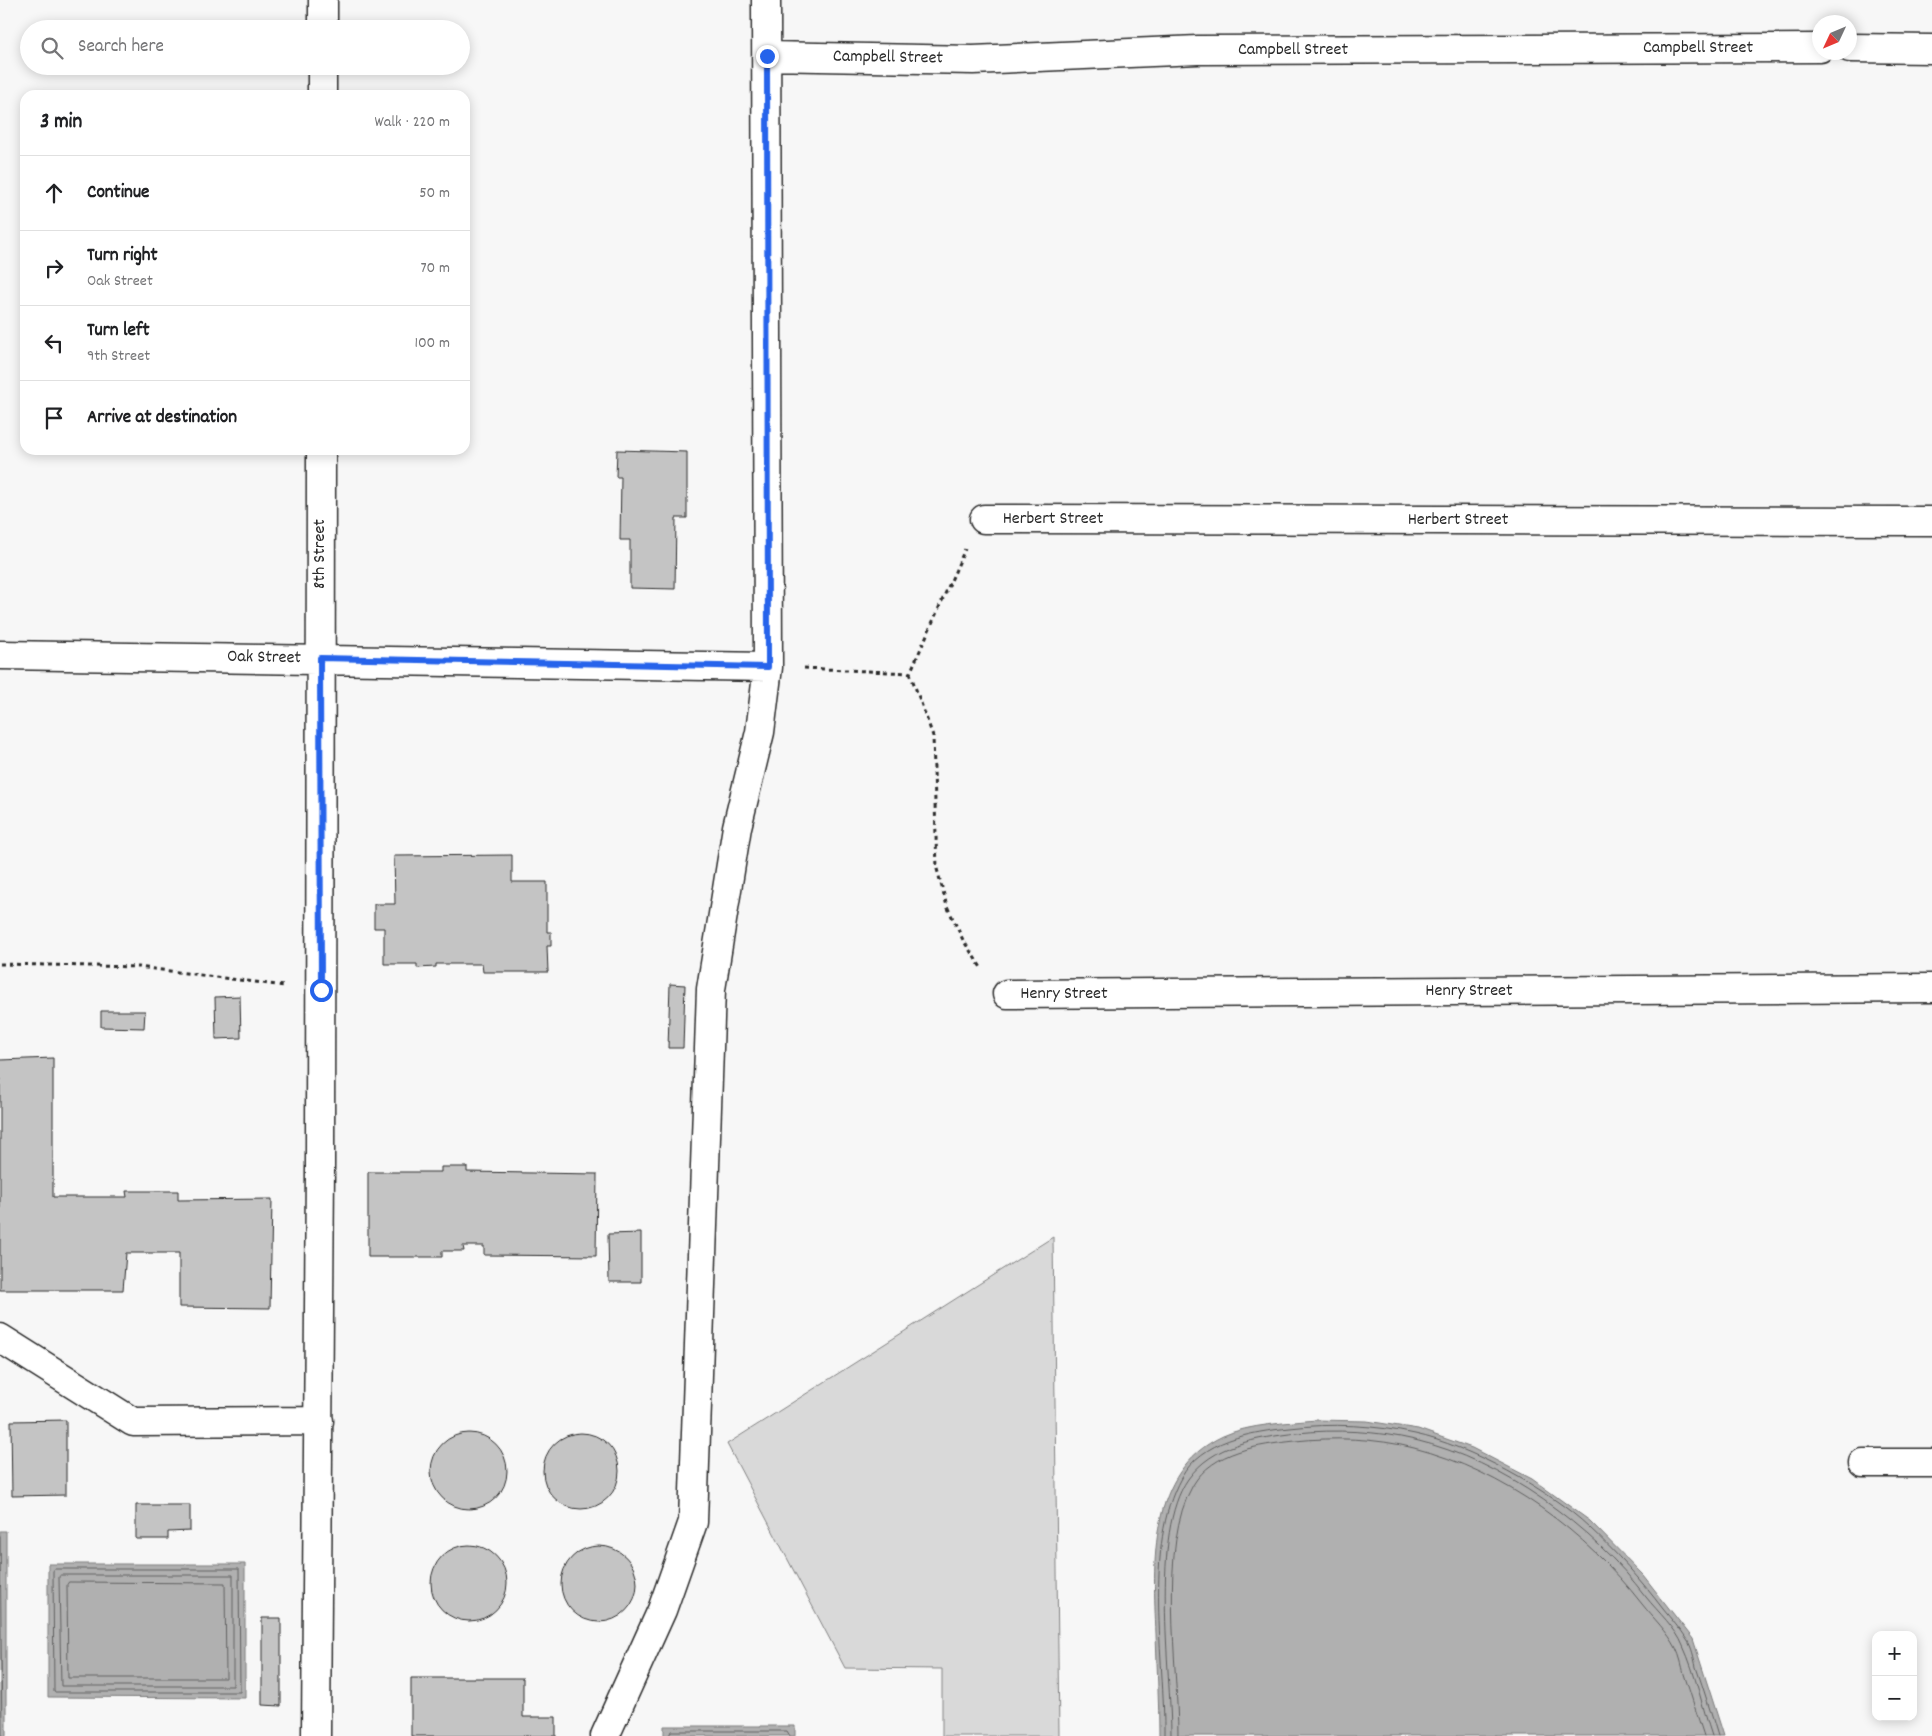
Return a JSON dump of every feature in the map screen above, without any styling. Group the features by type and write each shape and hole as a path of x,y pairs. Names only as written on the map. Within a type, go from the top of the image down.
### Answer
{"street":[{"path":"323,0 323,20"},
{"path":"605,1736 662,1610 693,1522 711,989 737,827 760,732 768,667 766,0"},
{"name":"Campbell Street","path":"767,56 973,60 1198,50 1812,48"},
{"path":"1857,48 1932,49"},
{"path":"322,75 322,90"},
{"name":"8th Street","path":"316,1736 321,990 320,455"},
{"name":"Herbert Street","path":"984,519 1932,521"},
{"name":"Oak Street","path":"0,655 320,658 768,667"},
{"name":"Henry Street","path":"1007,994 1932,988"},
{"path":"0,1338 133,1422 319,1422"},
{"path":"1863,1463 1932,1463"}],"path":[{"path":"984,519 967,544 910,673 933,736 937,869 947,906 963,940 983,971 1007,994"},
{"path":"768,667 910,673"},
{"path":"0,964 139,967 321,990"}],"shaded area":[{"path":"1053,1237 1059,1736 942,1736 942,1669 845,1668 727,1444"}],"water":[{"path":"1316,1420 1367,1421 1418,1429 1472,1448 1532,1479 1590,1521 1643,1575 1693,1639 1724,1736 1159,1736 1155,1607 1156,1550 1160,1522 1168,1496 1180,1472 1198,1452 1223,1436 1256,1426"},
{"path":"0,1531 6,1531 6,1736 0,1736"},
{"path":"48,1564 245,1564 245,1698 48,1697"},
{"path":"664,1726 795,1726 795,1736 664,1736"}],"building":[{"path":"617,450 687,452 687,518 676,518 675,589 630,588 630,540 620,540 621,477 616,477"},
{"path":"512,855 512,882 547,882 547,932 551,932 551,946 547,946 548,972 483,972 482,964 436,964 436,967 417,968 417,964 384,964 384,928 374,928 374,904 395,904 394,856"},
{"path":"670,984 685,985 683,1048 668,1048"},
{"path":"240,996 241,1038 216,1039 215,997"},
{"path":"101,1011 145,1011 144,1028 101,1027"},
{"path":"53,1058 53,1197 127,1197 126,1191 178,1191 178,1200 272,1199 270,1308 179,1307 179,1253 126,1253 123,1290 0,1290 0,1060"},
{"path":"441,1167 467,1167 467,1172 597,1174 596,1256 484,1255 484,1246 463,1246 464,1251 442,1251 442,1257 368,1257 368,1172 441,1172"},
{"path":"641,1233 641,1282 609,1282 608,1234"},
{"path":"66,1420 66,1495 12,1496 11,1421"},
{"path":"462,1433 476,1433 490,1439 501,1450 507,1464 504,1486 496,1498 476,1509 462,1509 448,1503 437,1492 431,1478 431,1464 437,1450 448,1439"},
{"path":"574,1433 588,1433 602,1439 613,1450 619,1464 616,1486 608,1498 588,1509 574,1509 560,1503 549,1492 543,1478 543,1464 549,1450 560,1439"},
{"path":"136,1505 190,1505 190,1531 168,1532 168,1539 136,1539"},
{"path":"462,1545 476,1545 490,1551 501,1562 507,1576 504,1598 496,1610 476,1621 462,1621 448,1615 437,1604 431,1590 431,1576 437,1562 448,1551"},
{"path":"592,1546 606,1546 620,1552 631,1563 637,1577 634,1599 626,1611 606,1622 592,1622 578,1616 567,1605 561,1591 561,1577 567,1563 578,1552"},
{"path":"262,1618 281,1618 281,1706 262,1705"},
{"path":"411,1678 523,1678 523,1717 556,1717 556,1736 411,1736"}],"route":[{"path":"321,990 320,658 768,667 767,56"}]}
